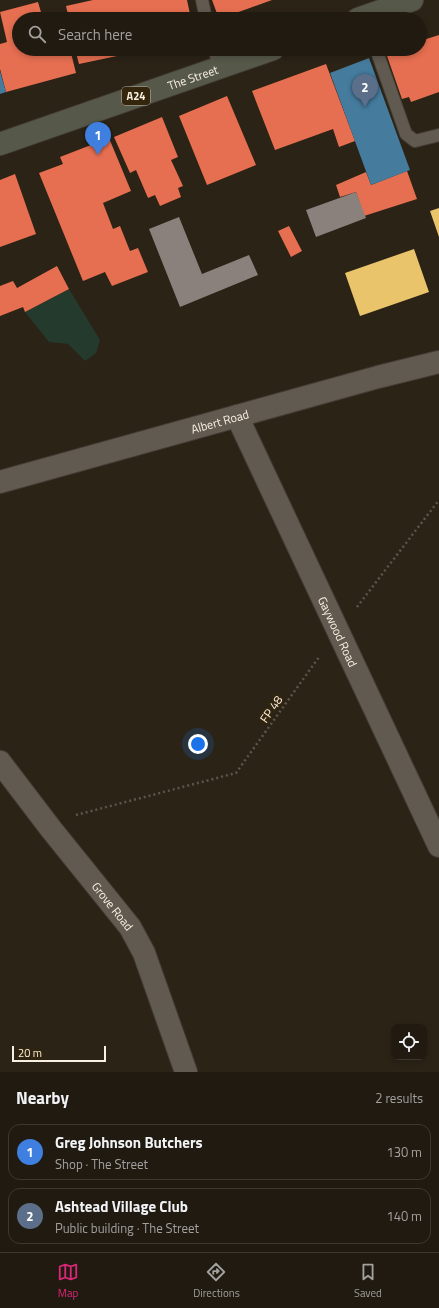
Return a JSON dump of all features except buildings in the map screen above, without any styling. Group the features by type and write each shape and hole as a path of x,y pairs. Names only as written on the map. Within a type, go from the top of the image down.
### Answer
{"highway":[{"path":"379,12 412,0"},
{"name":"The Street","path":"0,144 217,58 229,56"}],"street":[{"name":"Albert Road","path":"0,482 378,377 439,362"},
{"name":"Gaywood Road","path":"237,416 439,846"},
{"name":"Grove Road","path":"0,762 6,782 51,829 130,927 144,952 186,1072"}],"lane":[{"path":"202,0 205,12"},
{"path":"378,56 406,134 415,141 439,135"}],"path":[{"name":"FP 48","path":"51,829 74,815 236,773 338,630 439,500"}],"green space":[{"path":"69,289 100,340 96,353 85,361 68,344 49,342 25,312"}],"place":[{"name":"Ashtead Village Club","path":"365,107"},
{"name":"Greg Johnson Butchers","path":"98,155"}]}
